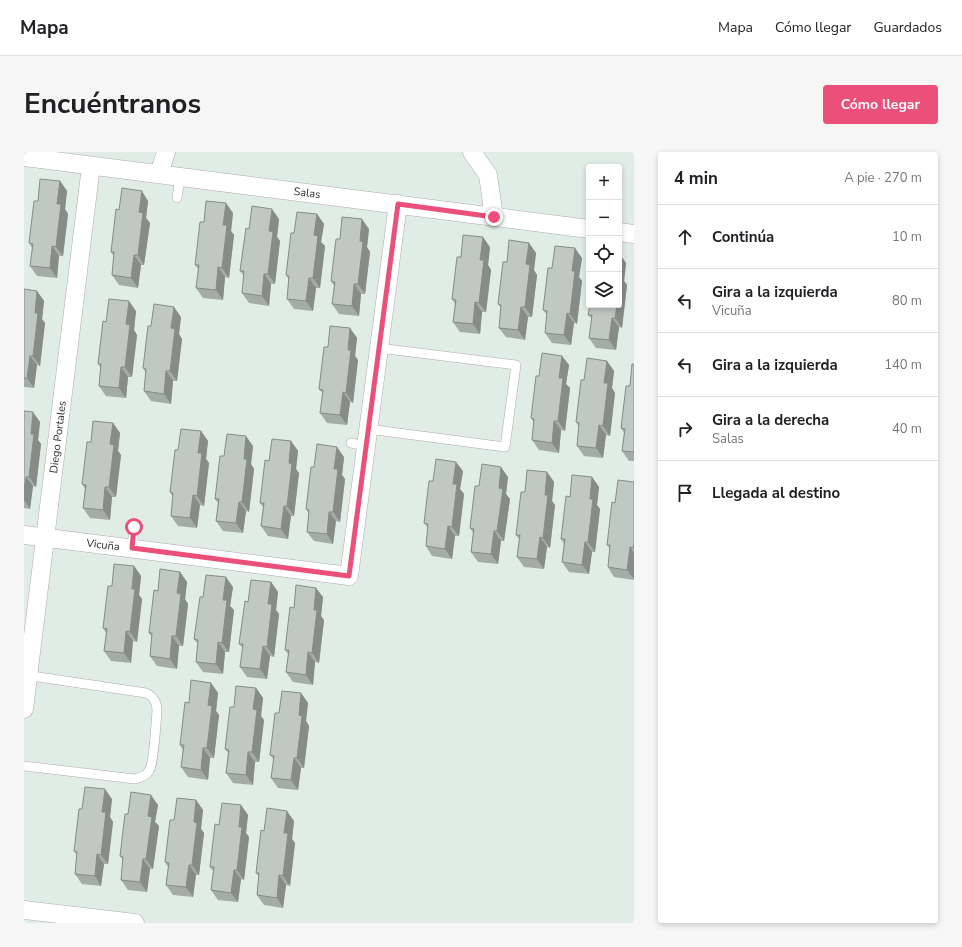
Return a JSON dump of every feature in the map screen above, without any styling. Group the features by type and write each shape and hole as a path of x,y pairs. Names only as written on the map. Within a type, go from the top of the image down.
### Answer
{"street":[{"path":"159,174 166,152"},
{"path":"472,152 488,175 494,217"},
{"name":"Salas","path":"24,157 586,229"},
{"name":"Diego Portales","path":"24,709 26,676 45,537 91,166"},
{"path":"362,439 379,348 398,204"},
{"path":"622,232 634,234"},
{"name":"Vicuña","path":"24,535 349,576 362,439"},
{"path":"24,910 99,921 135,923"}],"lane":[{"path":"177,198 180,177"},
{"path":"362,439 505,447 516,365 379,348"},
{"path":"132,548 134,527"},
{"path":"24,766 135,778 145,775 152,767 157,711 155,700 146,693 26,676"}],"building":[{"path":"40,179 60,181 57,204 61,204 56,247 52,246 50,268 30,266 33,244 29,243 34,201 38,201"},
{"path":"122,188 142,191 139,212 143,213 138,255 134,255 131,278 112,275 114,252 111,252 116,209 119,210"},
{"path":"206,201 226,203 223,225 227,225 222,268 218,267 216,290 196,288 199,265 195,265 200,222 204,222"},
{"path":"252,206 272,209 269,231 273,232 268,274 264,274 262,296 242,293 244,271 240,271 246,228 249,229"},
{"path":"297,212 317,214 314,235 318,236 313,278 309,278 306,301 287,299 289,276 286,275 291,233 294,233"},
{"path":"342,217 362,219 360,241 363,242 358,284 354,284 352,306 332,304 335,282 331,281 336,239 340,239"},
{"path":"463,235 483,237 480,260 484,260 479,303 475,302 473,324 453,322 456,300 452,299 457,257 461,257"},
{"path":"509,240 529,243 526,264 530,265 525,307 521,307 518,330 499,328 501,305 498,304 503,262 507,262"},
{"path":"555,246 575,248 572,271 575,271 570,314 567,313 564,335 545,333 547,311 543,310 548,268 552,268"},
{"path":"24,289 37,291 35,313 38,313 33,356 30,356 27,378 24,378"},
{"path":"109,299 129,301 126,324 130,325 125,367 121,367 119,388 99,386 101,364 98,364 103,321 106,322"},
{"path":"154,304 174,307 171,328 175,329 170,371 166,371 164,394 144,391 146,369 143,368 148,326 151,326"},
{"path":"589,308 617,308 615,318 612,318 609,340 589,338 592,315 588,315"},
{"path":"330,326 350,328 348,350 351,350 346,393 343,392 340,415 320,413 323,390 319,389 324,347 328,347"},
{"path":"542,353 562,356 559,378 563,378 558,421 554,421 552,443 532,440 534,419 531,418 536,376 539,376"},
{"path":"587,358 607,361 604,383 608,383 603,426 599,425 596,448 577,446 579,423 576,422 581,380 584,380"},
{"path":"632,364 634,364 634,452 622,451 625,429 621,428 626,386 630,386"},
{"path":"24,411 33,412 31,434 34,434 29,477 26,477 24,491"},
{"path":"93,421 113,423 110,444 114,445 109,487 105,487 103,510 83,508 86,485 82,484 87,442 91,442"},
{"path":"181,429 201,431 198,453 202,453 197,496 193,495 190,518 171,516 173,493 170,492 175,450 178,450"},
{"path":"227,434 246,436 244,459 247,459 242,502 239,502 236,523 216,521 219,499 215,499 220,456 224,456"},
{"path":"272,439 291,441 289,463 292,464 287,506 284,506 281,529 261,526 264,503 260,503 265,460 269,461"},
{"path":"317,444 337,447 334,469 338,469 333,512 329,512 327,534 307,532 309,510 306,509 311,467 314,467"},
{"path":"436,459 456,462 453,484 457,484 452,527 448,526 445,549 426,546 428,524 424,523 429,481 433,481"},
{"path":"482,464 501,467 499,488 503,489 497,531 494,531 491,554 471,552 474,529 470,528 475,486 479,486"},
{"path":"527,470 547,472 545,495 548,495 543,538 540,537 537,559 517,557 520,535 516,535 521,492 525,492"},
{"path":"572,475 592,477 590,499 593,499 588,542 585,542 582,565 562,562 565,539 561,539 566,496 570,497"},
{"path":"618,480 634,482 634,543 633,548 630,547 627,570 608,567 610,545 607,545 612,502 615,503"},
{"path":"114,564 134,566 132,589 135,589 130,632 126,631 124,653 104,651 107,629 103,628 108,586 112,586"},
{"path":"160,569 180,572 177,593 181,594 176,636 172,636 170,659 150,656 152,633 149,633 154,590 158,591"},
{"path":"206,575 226,577 223,600 227,600 222,643 218,642 216,664 196,662 198,640 194,639 200,597 203,597"},
{"path":"251,580 271,582 268,604 272,604 267,647 263,646 260,669 240,667 243,644 239,644 245,601 248,602"},
{"path":"296,585 316,588 314,610 317,610 312,653 308,652 306,675 286,672 289,650 285,650 290,607 294,608"},
{"path":"191,680 211,683 208,705 212,706 207,748 203,748 201,770 181,767 184,745 180,745 185,702 189,703"},
{"path":"236,686 256,688 253,709 257,710 252,752 248,752 246,775 226,773 229,750 225,749 230,707 234,707"},
{"path":"282,691 301,693 299,715 302,716 297,758 294,758 291,780 271,778 274,756 270,755 275,713 279,713"},
{"path":"85,787 105,789 102,812 106,812 101,855 97,854 95,876 75,874 77,852 74,851 79,809 82,809"},
{"path":"131,792 151,795 148,816 152,817 146,859 143,859 140,882 121,880 123,857 120,856 125,814 128,814"},
{"path":"177,798 196,800 194,822 197,823 192,865 189,865 186,887 166,885 169,863 165,862 170,820 174,820"},
{"path":"222,803 241,805 239,827 242,827 237,870 234,870 231,893 211,890 214,867 210,867 215,824 219,825"},
{"path":"267,808 287,811 284,833 288,833 283,876 279,875 277,898 257,895 259,873 256,873 261,830 264,831"}],"route":[{"path":"134,527 132,548 349,576 398,204 494,217"}]}
